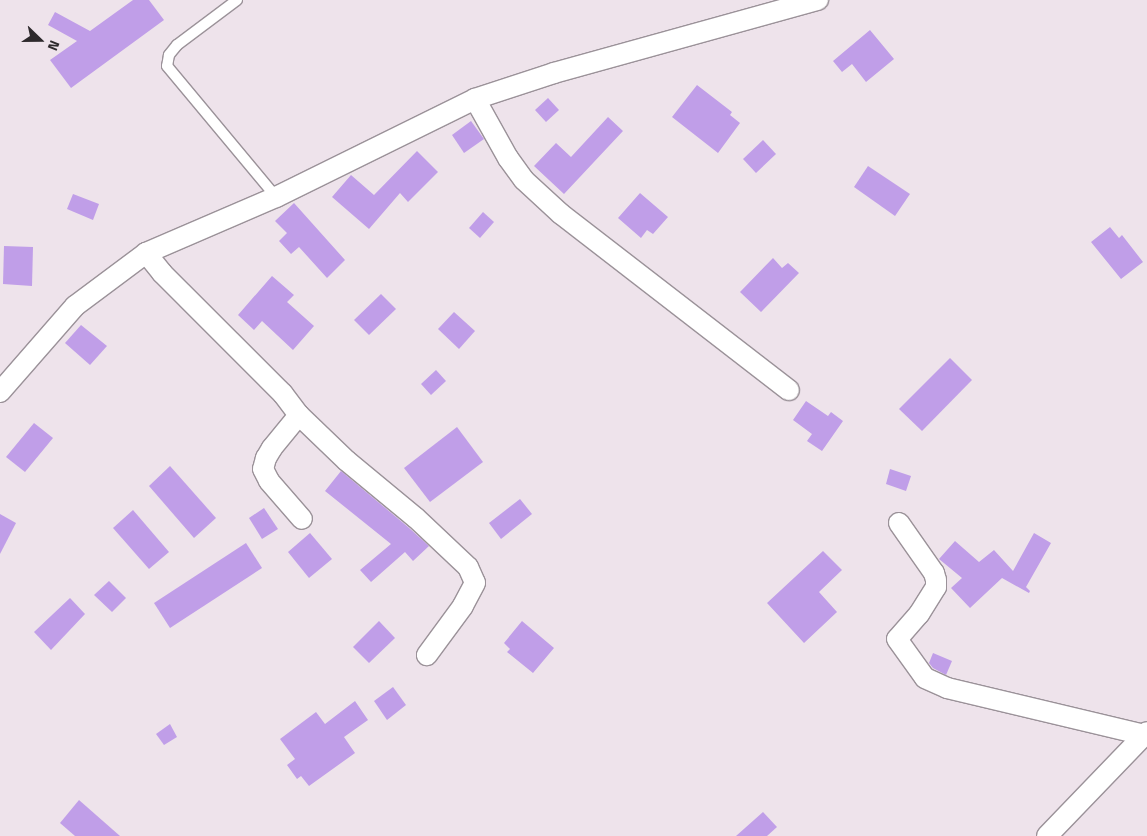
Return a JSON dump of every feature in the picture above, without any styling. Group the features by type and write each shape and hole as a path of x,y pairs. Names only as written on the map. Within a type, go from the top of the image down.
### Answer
{"street":[{"path":"0,392 75,306 146,253 276,197 475,99 554,73 818,0"},
{"path":"475,99 508,158 524,180 561,214 789,390"},
{"path":"146,253 162,273 347,461 416,518 468,567 475,583 463,606 427,655"},
{"path":"299,414 272,448 266,458 263,469 269,481 302,519"},
{"path":"898,523 934,573 936,580 936,587 919,614 897,639 925,678 946,688 1146,734"},
{"path":"1047,836 1146,734"}],"lane":[{"path":"237,0 177,45 169,55 166,66 276,197"}],"building":[{"path":"133,0 149,0 164,20 71,88 50,60 77,41 48,25 55,12 90,31"},
{"path":"870,30 894,59 866,82 852,64 842,72 833,61"},
{"path":"697,85 732,112 730,115 740,123 718,153 672,117"},
{"path":"548,98 559,110 546,122 535,110"},
{"path":"608,117 623,131 564,194 534,166 556,143 571,157"},
{"path":"471,121 484,139 464,153 452,135"},
{"path":"763,140 776,154 756,173 743,159"},
{"path":"417,151 438,172 408,202 400,193 369,229 332,197 351,175 374,195"},
{"path":"868,166 910,194 895,216 854,187"},
{"path":"640,193 668,217 653,234 647,230 641,238 618,218"},
{"path":"73,194 99,204 93,220 67,209"},
{"path":"294,203 345,260 327,278 299,247 291,254 279,241 287,233 275,221"},
{"path":"483,212 494,222 480,238 469,228"},
{"path":"1110,227 1119,238 1122,235 1143,262 1121,279 1091,242"},
{"path":"4,246 33,247 32,286 3,284"},
{"path":"773,258 782,268 788,263 799,273 761,312 740,292"},
{"path":"272,276 294,295 287,302 314,326 293,350 262,321 254,330 238,315"},
{"path":"381,294 396,309 369,335 354,320"},
{"path":"454,312 475,331 459,349 438,329"},
{"path":"81,325 107,346 90,365 65,343"},
{"path":"950,358 972,380 922,431 899,409"},
{"path":"436,370 446,381 431,395 421,384"},
{"path":"806,401 828,416 831,412 843,421 822,451 807,441 812,434 793,420"},
{"path":"34,423 53,438 25,472 6,457"},
{"path":"457,427 483,462 430,502 404,468"},
{"path":"170,466 216,518 194,538 149,486"},
{"path":"890,469 911,476 906,491 886,484"},
{"path":"341,471 429,546 413,561 405,552 371,582 360,570 391,544 325,491"},
{"path":"520,499 532,514 501,539 489,523"},
{"path":"264,508 278,529 262,539 249,518"},
{"path":"133,510 169,552 149,569 113,528"},
{"path":"0,514 16,523 0,554"},
{"path":"310,533 332,559 309,578 288,552"},
{"path":"1034,533 1051,543 1026,587 1030,591 1029,593 1002,578 970,608 951,588 962,578 939,559 955,541 979,562 994,550 1013,571"},
{"path":"246,543 262,568 170,628 154,603"},
{"path":"823,551 842,570 819,592 837,612 804,643 767,603"},
{"path":"109,581 126,598 112,612 94,595"},
{"path":"70,598 85,614 51,650 34,632"},
{"path":"379,621 395,638 369,663 353,647"},
{"path":"522,621 554,648 533,673 507,652 510,649 504,643"},
{"path":"933,653 952,661 946,675 933,668 929,663"},
{"path":"393,687 406,705 387,720 374,701"},
{"path":"355,701 368,720 344,737 355,753 309,786 301,776 297,779 287,765 295,759 280,739 316,712 325,724"},
{"path":"170,724 177,737 164,745 156,734"},
{"path":"79,800 120,836 75,836 60,823"},
{"path":"763,812 777,827 767,836 736,836"}]}
